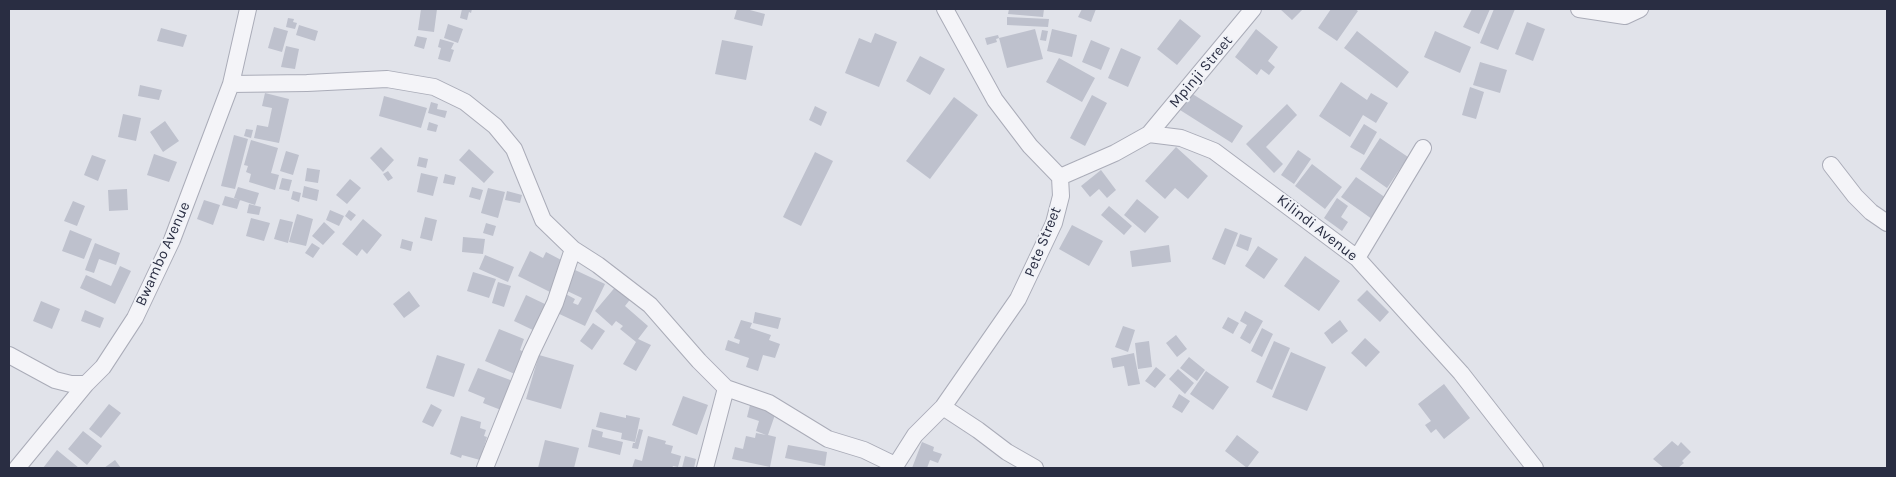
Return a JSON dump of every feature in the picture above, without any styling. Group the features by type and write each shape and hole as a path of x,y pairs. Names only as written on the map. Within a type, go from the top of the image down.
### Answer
{"street":[{"name":"Bwambo Avenue","path":"17,468 56,423 86,384 103,367 135,318 172,240 230,84 248,9"},
{"path":"945,9 995,100 1030,146 1060,177 1115,153 1149,134"},
{"name":"Mpinji Street","path":"1149,134 1253,9"},
{"path":"1579,9 1625,16 1640,9"},
{"path":"230,84 307,84 387,79 434,87 465,102 495,126 514,149 543,220 574,248 650,305 699,361 726,388 769,403 828,439 864,450 895,467"},
{"name":"Kilindi Avenue","path":"1149,134 1182,138 1214,151 1357,258 1461,373 1535,468"},
{"path":"1357,258 1423,148"},
{"path":"1831,165 1855,196 1871,212 1887,223"},
{"name":"Pete Street","path":"895,467 915,435 943,407 1018,299 1054,222 1061,196 1060,177"},
{"path":"485,468 531,353 555,303 574,248"},
{"path":"9,355 55,380 71,384 86,384"},
{"path":"705,468 726,388"},
{"path":"943,407 1007,452 1035,468"}],"building":[{"path":"421,9 437,9 434,32 418,30"},
{"path":"462,9 472,9 467,20 460,18"},
{"path":"737,9 746,9 765,14 762,26 734,19"},
{"path":"1009,9 1044,9 1043,17 1008,14"},
{"path":"1082,9 1096,9 1091,22 1078,17"},
{"path":"1280,9 1303,9 1292,20"},
{"path":"1331,9 1355,9 1358,11 1337,41 1318,28"},
{"path":"1472,9 1490,9 1479,34 1463,27"},
{"path":"1494,9 1515,9 1498,50 1480,43"},
{"path":"1007,17 1049,19 1048,27 1007,25"},
{"path":"288,18 294,19 293,22 297,23 295,29 286,27"},
{"path":"1180,19 1201,36 1177,65 1157,49"},
{"path":"1527,22 1545,29 1533,61 1515,54"},
{"path":"448,24 463,29 458,43 444,38"},
{"path":"299,25 318,31 315,41 296,35"},
{"path":"274,27 288,31 282,52 268,48"},
{"path":"161,28 187,35 183,47 157,41"},
{"path":"1035,29 1043,59 1007,68 999,38"},
{"path":"1052,29 1077,35 1072,57 1047,51"},
{"path":"1256,29 1278,47 1268,61 1275,67 1269,75 1261,69 1257,75 1235,57"},
{"path":"1042,30 1048,31 1046,41 1040,40"},
{"path":"1357,31 1409,72 1397,88 1344,48"},
{"path":"1435,31 1471,47 1460,73 1424,57"},
{"path":"875,33 897,42 879,87 845,73 859,38 871,43"},
{"path":"998,35 997,42 987,45 985,38"},
{"path":"417,36 427,38 424,49 414,46"},
{"path":"440,39 454,43 451,49 454,50 450,62 438,59 441,48 438,47"},
{"path":"722,40 753,46 746,80 715,74"},
{"path":"1091,40 1110,48 1101,70 1082,62"},
{"path":"286,46 299,49 295,69 281,67"},
{"path":"1121,48 1141,57 1128,87 1108,78"},
{"path":"920,56 945,69 930,95 906,81"},
{"path":"1059,58 1095,78 1082,102 1046,82"},
{"path":"1480,62 1507,70 1500,93 1473,85"},
{"path":"1341,82 1367,100 1371,93 1388,103 1376,123 1363,115 1350,137 1319,116"},
{"path":"140,85 162,90 159,100 138,96"},
{"path":"1470,87 1484,92 1476,119 1462,115"},
{"path":"265,93 289,99 279,143 254,138 257,125 268,127 272,108 262,106"},
{"path":"1191,93 1243,126 1232,143 1180,110"},
{"path":"1092,95 1107,103 1085,146 1070,138"},
{"path":"384,96 427,108 421,128 379,116"},
{"path":"954,97 978,115 930,179 906,161"},
{"path":"431,102 438,104 437,109 447,111 445,118 428,113"},
{"path":"1287,104 1297,115 1266,147 1283,164 1274,173 1246,144"},
{"path":"815,106 827,112 821,126 809,120"},
{"path":"123,114 141,118 136,141 118,137"},
{"path":"165,121 179,141 163,152 150,132"},
{"path":"429,122 438,125 436,132 427,130"},
{"path":"1364,124 1377,132 1364,155 1350,147"},
{"path":"246,129 253,130 251,138 244,136"},
{"path":"234,135 248,139 235,189 221,186"},
{"path":"1380,138 1408,157 1387,188 1360,169"},
{"path":"251,140 278,148 271,173 279,175 275,190 249,182 251,174 246,172 248,166 244,165"},
{"path":"381,147 394,160 383,172 370,158"},
{"path":"1176,147 1208,176 1188,199 1175,188 1165,199 1145,181"},
{"path":"469,149 494,172 484,183 459,160"},
{"path":"1298,150 1311,159 1294,184 1281,175"},
{"path":"286,151 299,155 293,175 280,171"},
{"path":"815,152 833,161 801,226 783,217"},
{"path":"154,154 177,162 169,182 147,175"},
{"path":"92,155 106,160 98,181 84,175"},
{"path":"419,157 428,159 426,168 417,166"},
{"path":"1312,164 1342,187 1325,209 1295,186"},
{"path":"307,168 320,170 318,183 305,181"},
{"path":"1101,170 1116,190 1107,198 1099,189 1090,197 1081,186"},
{"path":"388,171 393,178 388,181 383,174"},
{"path":"421,173 438,177 433,196 417,192"},
{"path":"445,174 456,177 454,185 443,183"},
{"path":"1356,177 1386,198 1372,219 1341,197"},
{"path":"282,178 292,180 289,191 279,189"},
{"path":"350,179 361,188 347,204 336,195"},
{"path":"304,186 319,190 317,201 302,197"},
{"path":"238,187 259,193 255,205 234,198"},
{"path":"472,187 483,190 480,200 469,197"},
{"path":"488,188 505,192 498,218 481,213"},
{"path":"127,189 128,210 109,211 108,190"},
{"path":"293,191 301,193 299,202 291,199"},
{"path":"507,191 522,195 520,203 505,200"},
{"path":"225,196 240,200 237,209 222,205"},
{"path":"1337,198 1348,206 1341,217 1348,222 1342,231 1324,218"},
{"path":"1137,199 1159,217 1145,233 1124,215"},
{"path":"204,200 220,205 213,225 197,219"},
{"path":"73,201 85,206 77,226 64,221"},
{"path":"249,204 261,207 259,215 247,213"},
{"path":"1109,206 1132,226 1124,235 1101,215"},
{"path":"330,210 344,216 339,226 326,220"},
{"path":"349,210 356,215 351,221 345,216"},
{"path":"297,214 313,219 306,246 289,242"},
{"path":"425,217 437,220 432,241 420,238"},
{"path":"251,218 270,223 264,241 246,236"},
{"path":"280,219 293,222 288,243 274,239"},
{"path":"363,219 382,235 367,254 362,249 357,256 342,244"},
{"path":"324,222 335,232 323,245 312,236"},
{"path":"486,223 496,226 493,236 483,233"},
{"path":"1072,225 1103,241 1089,266 1059,249"},
{"path":"1225,228 1238,233 1225,265 1212,259"},
{"path":"70,230 92,239 84,259 62,251"},
{"path":"1240,234 1252,238 1248,251 1236,246"},
{"path":"463,237 485,239 483,254 462,252"},
{"path":"402,239 413,242 411,251 400,248"},
{"path":"95,243 120,253 116,265 99,259 94,273 85,270"},
{"path":"312,243 320,248 313,258 305,253"},
{"path":"1169,245 1171,262 1132,267 1130,251"},
{"path":"1258,246 1278,259 1264,279 1245,266"},
{"path":"530,251 543,258 546,252 565,262 550,292 518,276"},
{"path":"485,255 514,267 508,282 479,269"},
{"path":"1305,256 1340,281 1319,311 1284,286"},
{"path":"120,266 131,271 115,304 80,288 86,275 111,286"},
{"path":"573,269 605,284 585,326 553,311 562,292 575,299 573,303 578,305 582,298 563,289"},
{"path":"473,272 496,279 489,298 467,291"},
{"path":"498,282 511,286 504,307 492,303"},
{"path":"617,285 632,297 625,306 648,326 638,339 651,345 636,371 623,364 636,342 620,329 623,326 616,321 612,326 595,311"},
{"path":"1367,290 1389,312 1380,322 1357,300"},
{"path":"409,291 420,306 404,318 393,304"},
{"path":"526,295 547,305 535,331 514,321"},
{"path":"41,301 60,309 52,329 33,321"},
{"path":"85,310 104,318 100,328 81,321"},
{"path":"1245,311 1263,321 1250,344 1240,338 1247,325 1240,321"},
{"path":"755,312 781,318 778,329 753,323"},
{"path":"1228,317 1239,323 1233,334 1222,328"},
{"path":"741,320 752,323 750,328 771,335 769,340 780,344 775,358 763,355 758,371 746,367 749,358 725,350 728,340 739,344 740,340 734,338"},
{"path":"1340,320 1348,331 1332,344 1324,333"},
{"path":"593,323 605,331 592,350 580,341"},
{"path":"1123,326 1135,330 1128,352 1115,347"},
{"path":"1262,328 1273,334 1262,357 1251,351"},
{"path":"499,329 524,339 520,350 526,353 517,375 485,361"},
{"path":"1176,335 1187,349 1177,357 1166,343"},
{"path":"1365,338 1380,352 1366,367 1351,353"},
{"path":"1149,341 1152,367 1138,369 1135,343"},
{"path":"1274,341 1290,348 1272,390 1256,382"},
{"path":"1291,352 1326,367 1307,411 1272,397"},
{"path":"1134,353 1140,384 1128,386 1124,366 1113,368 1111,358"},
{"path":"437,355 465,364 454,397 426,388"},
{"path":"539,355 574,365 561,409 526,399"},
{"path":"1189,357 1205,370 1197,381 1180,368"},
{"path":"1156,367 1166,375 1155,388 1145,381"},
{"path":"478,368 513,381 501,410 483,403 485,398 468,391"},
{"path":"1178,369 1194,383 1185,394 1169,379"},
{"path":"1206,371 1229,387 1213,410 1190,394"},
{"path":"1444,384 1470,418 1444,439 1436,429 1431,433 1425,425 1431,421 1418,404"},
{"path":"1179,394 1190,401 1182,413 1172,407"},
{"path":"683,396 708,405 697,435 672,425"},
{"path":"109,404 121,413 101,438 89,429"},
{"path":"431,404 442,410 433,427 422,422"},
{"path":"750,405 776,412 768,435 776,437 770,467 732,459 735,447 743,449 746,436 755,438 756,433 766,435 756,431 759,421 747,417"},
{"path":"600,412 626,418 626,415 640,418 635,442 621,439 622,433 596,427"},
{"path":"461,416 481,422 480,428 486,430 484,436 487,437 480,460 462,455 461,458 450,454"},
{"path":"592,429 603,432 602,437 623,442 620,455 588,447"},
{"path":"639,429 643,430 638,449 632,448 633,443 635,443"},
{"path":"83,431 102,446 87,465 68,449"},
{"path":"1237,435 1259,452 1247,468 1225,451"},
{"path":"648,436 666,441 665,444 673,446 671,453 681,456 678,467 632,468 635,459 642,461"},
{"path":"545,440 579,448 574,468 538,468"},
{"path":"1672,441 1678,446 1681,442 1691,452 1682,461 1684,463 1678,468 1664,468 1653,459"},
{"path":"922,442 934,447 933,451 942,454 938,463 930,460 927,468 912,468"},
{"path":"788,445 827,452 825,466 785,458"},
{"path":"57,450 79,468 43,468"},
{"path":"685,456 696,459 694,468 682,468"},
{"path":"115,460 121,468 104,468"}]}
